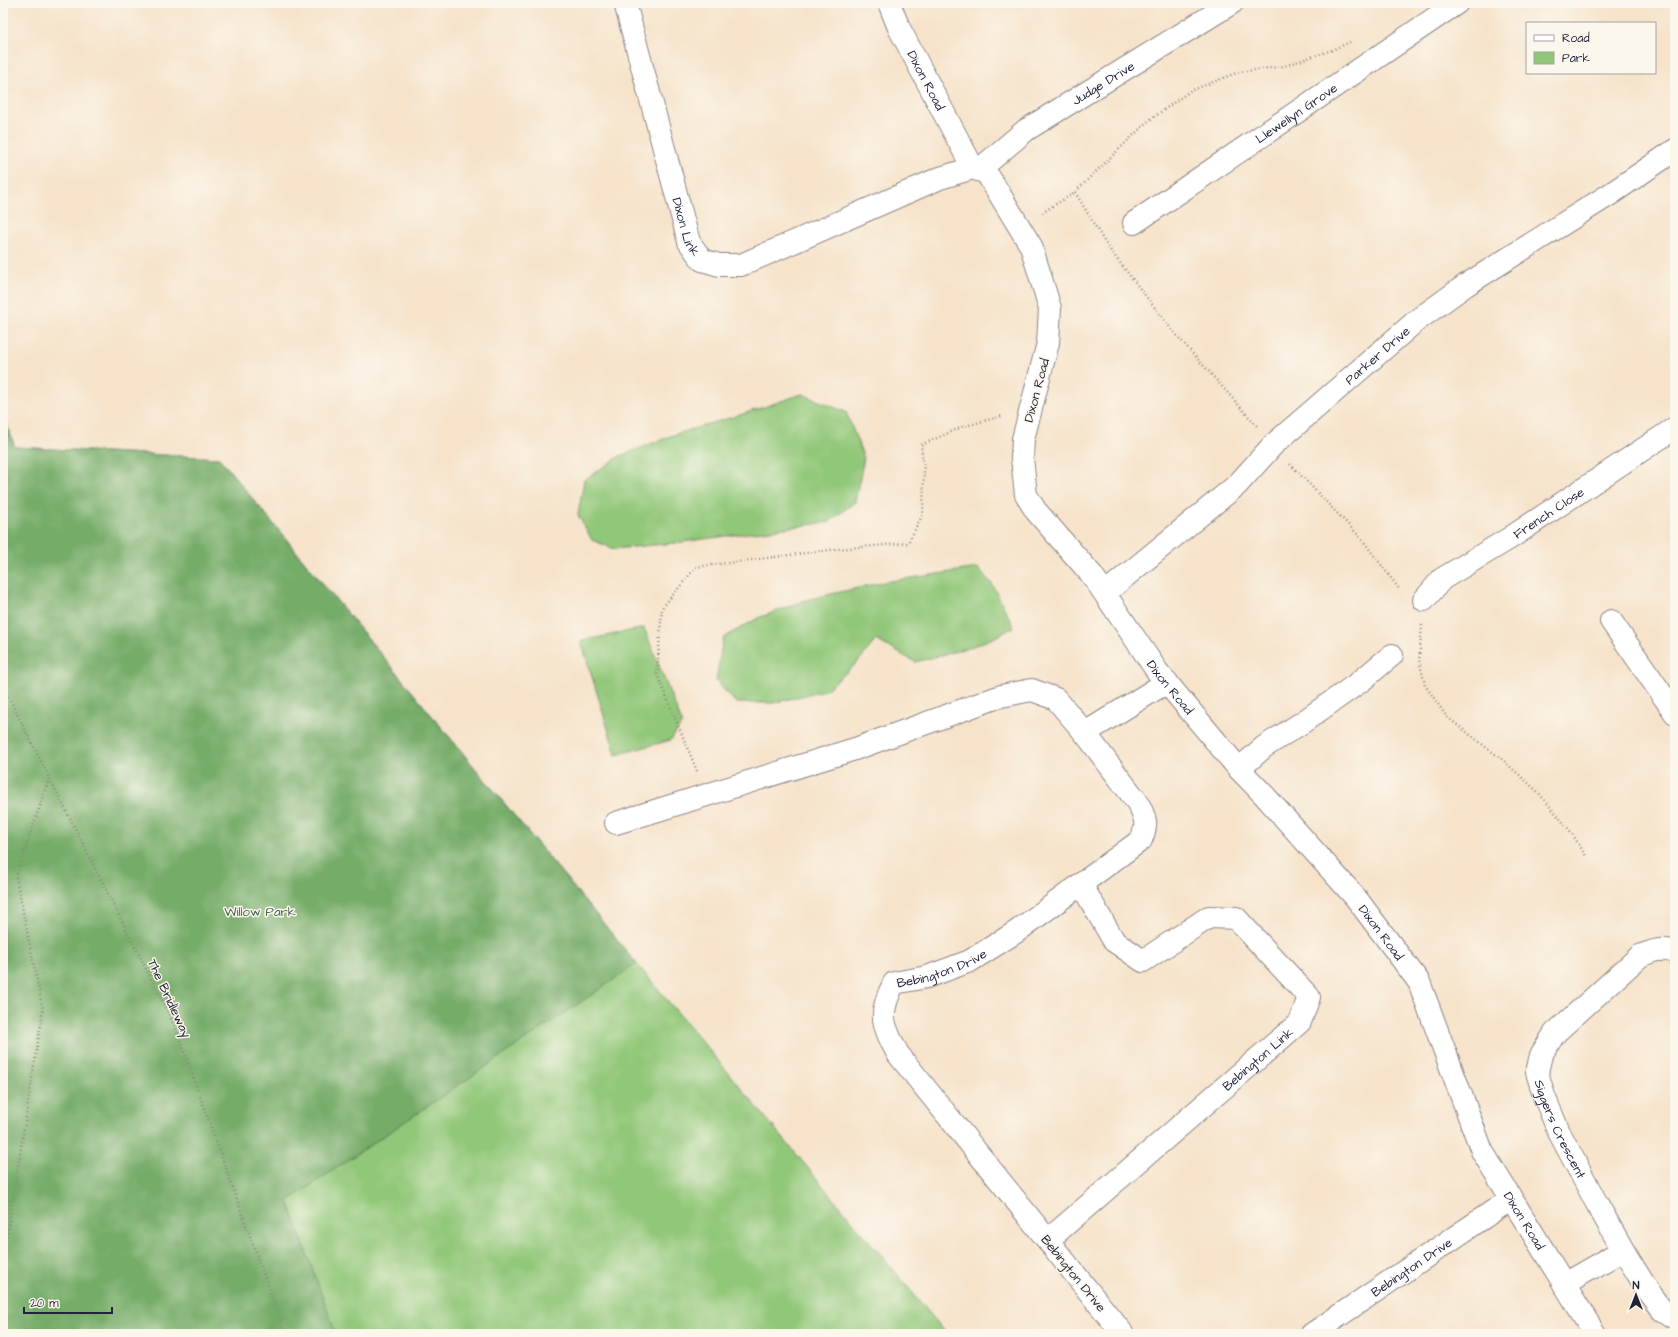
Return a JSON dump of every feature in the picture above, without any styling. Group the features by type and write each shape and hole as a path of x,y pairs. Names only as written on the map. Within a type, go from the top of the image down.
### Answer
{"street":[{"name":"Dixon Link","path":"625,3 689,242 702,260 719,265 741,265 940,178 976,169"},
{"name":"Dixon Road","path":"889,3 899,28 976,169 986,173 1031,246 1050,308 1048,343 1023,439 1022,458 1026,495 1036,511 1092,574 1157,670 1239,769 1356,898 1419,982 1482,1151 1595,1334"},
{"name":"Judge Drive","path":"976,169 1026,130 1232,3"},
{"name":"Llewellyn Grove","path":"1134,223 1458,3"},
{"name":"Parker Drive","path":"1105,593 1237,485 1273,445 1416,321 1473,280 1612,193 1675,150"},
{"name":"French Close","path":"1424,600 1442,579 1510,538 1675,428"},
{"path":"1611,621 1675,713"},
{"path":"1239,769 1264,747 1303,722 1361,681 1392,655"},
{"path":"1085,733 1167,682"},
{"name":"Bebington Drive","path":"616,824 856,749 1001,696 1032,690 1056,699 1085,733 1138,804 1144,816 1146,827 1141,840 1016,932 970,961 927,977 894,983 888,994 882,1012 885,1031 898,1054 1123,1334"},
{"name":"Bebington Link","path":"1048,1240 1300,1022 1309,997 1236,918 1209,917 1143,961 1114,941 1080,884"},
{"name":"Siggers Crescent","path":"1675,952 1668,949 1655,950 1640,956 1555,1033 1541,1055 1537,1072 1544,1096 1559,1132 1623,1250 1662,1309 1675,1318"},
{"name":"Bebington Drive","path":"1312,1334 1511,1199"},
{"path":"1564,1284 1623,1250"}],"path":[{"path":"1020,228 1075,192 1147,122 1190,91 1239,72 1284,66 1332,50 1353,40"},
{"path":"1075,192 1107,246 1172,330 1302,478 1361,538 1401,590"},
{"path":"707,795 657,674 662,608 696,567 838,549 908,543 923,514 924,469 921,445 962,427 1032,407"},
{"path":"1424,600 1419,660 1425,685 1447,717 1504,761 1538,792 1571,832 1586,856"},
{"name":"The Bridleway","path":"3,686 175,1026 285,1334"},
{"path":"3,1252 5,1248 43,1010 16,877 49,778"}],"green space":[{"path":"802,394 846,412 864,458 855,502 829,522 675,543 614,549 592,540 578,515 584,480 620,456 676,434"},
{"name":"Willow Park","path":"3,414 15,447 219,458 637,964 947,1334 3,1334"},
{"name":"Willow Park","path":"3,414 15,447 219,458 637,964 288,1201 336,1334 3,1334"},
{"path":"978,568 992,584 1014,627 1002,634 966,648 915,662 876,640 857,663 826,690 773,703 736,703 716,681 723,638 758,618 809,599 884,582"},
{"path":"644,628 682,723 671,740 616,755 581,641"}]}
